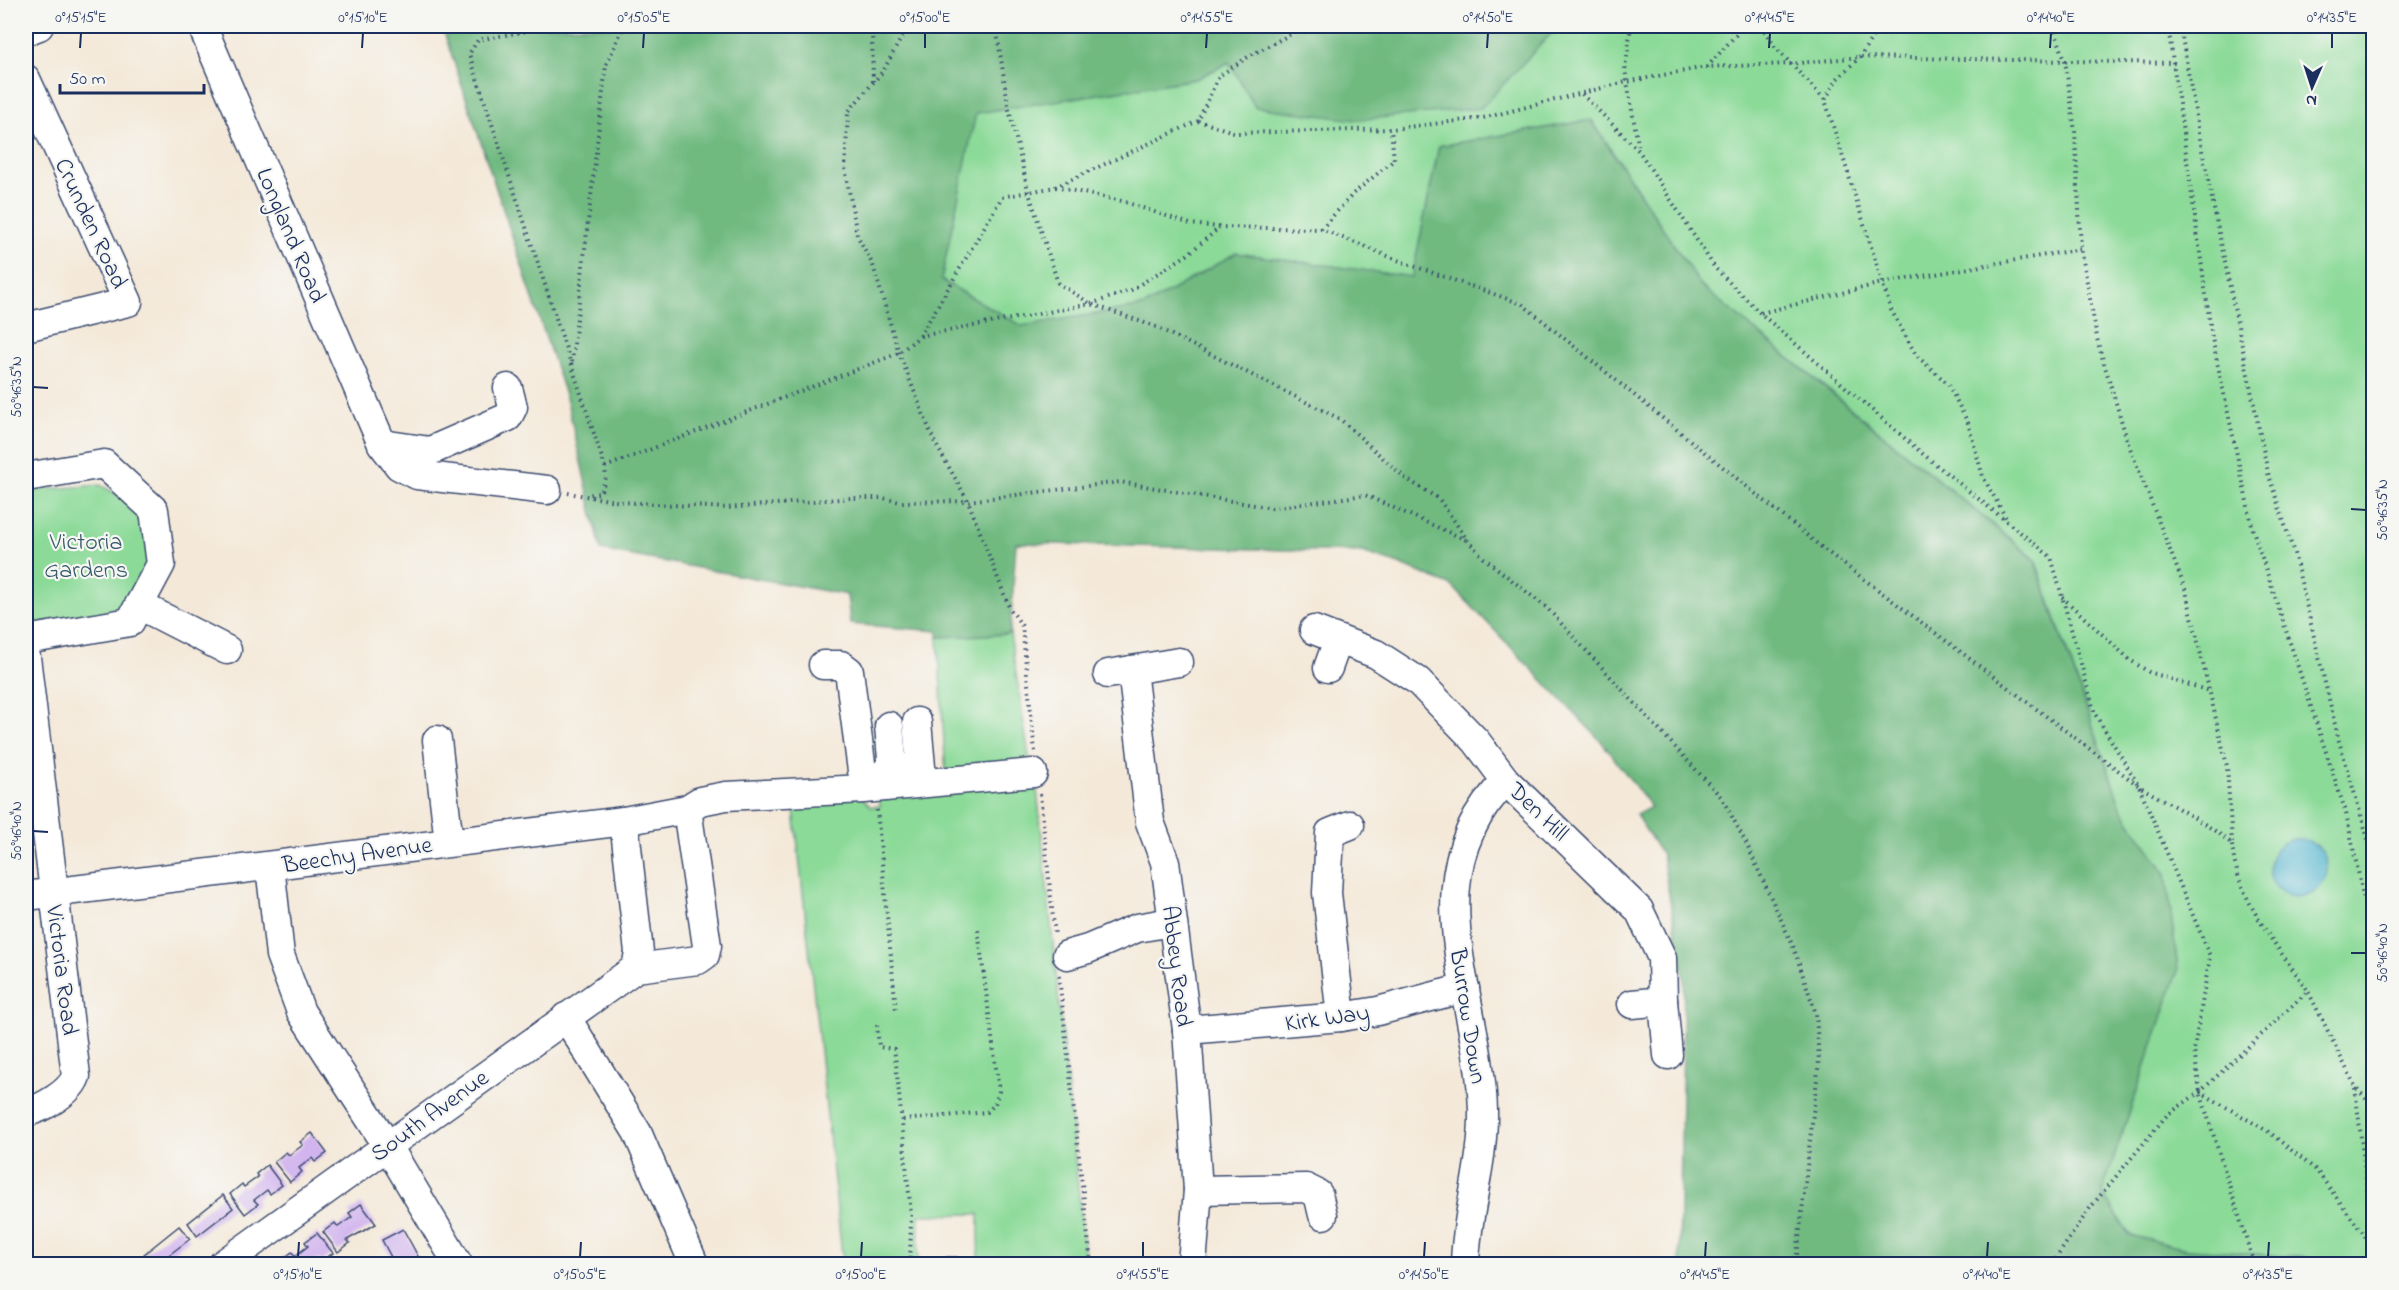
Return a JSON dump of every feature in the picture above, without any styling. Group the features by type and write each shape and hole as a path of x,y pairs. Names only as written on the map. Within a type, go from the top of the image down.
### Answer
{"street":[{"path":"26,31 39,26"},
{"name":"Longland Road","path":"202,26 382,444 399,466 417,475 547,490"},
{"name":"Crunden Road","path":"26,79 128,303 26,327"},
{"path":"382,444 430,451 508,417 513,407 508,388"},
{"path":"26,477 104,464 154,510 161,564 130,621 26,640"},
{"path":"139,605 227,650"},
{"name":"Den Hill","path":"1328,668 1326,635 1376,654 1418,681 1476,741 1506,781 1639,910 1662,958 1668,1055"},
{"name":"Victoria Road","path":"26,657 39,894 76,1076 74,1084 54,1098 26,1112"},
{"name":"Abbey Road","path":"1179,662 1120,672 1150,822 1165,862 1171,922 1187,1030 1198,1190 1192,1264"},
{"path":"823,665 841,665 849,671 864,789"},
{"path":"864,789 894,769 903,724"},
{"path":"437,740 449,842"},
{"path":"864,789 1033,773"},
{"name":"Burrow Down","path":"1465,1264 1479,1163 1483,1110 1455,924 1455,881 1462,847 1475,818 1489,798 1506,781"},
{"name":"Beechy Avenue","path":"39,894 624,820 687,809 700,801 726,796 864,789"},
{"path":"624,820 639,952 636,968 698,960 705,955 706,946 687,809"},
{"path":"1331,826 1327,892 1341,1017"},
{"path":"270,866 280,955 301,1012 387,1145 458,1264"},
{"path":"1060,955 1137,928 1171,922"},
{"name":"South Avenue","path":"223,1264 636,968"},
{"name":"Kirk Way","path":"1187,1030 1341,1017 1378,1011 1465,988"},
{"path":"1632,1004 1663,1001"},
{"path":"566,1017 637,1132 694,1264"},
{"path":"1198,1190 1306,1188 1318,1194 1323,1215"}],"path":[{"path":"554,26 478,40 469,54 605,467 606,478 600,493 580,495"},
{"path":"571,365 606,64 624,26"},
{"path":"872,26 873,84"},
{"path":"908,26 883,71 848,112 844,168 857,235 873,266 899,353 934,441 968,501 1009,608 1022,626 1031,698 1035,760 1033,773 1040,791 1060,955 1091,1264"},
{"path":"996,26 1008,105 1028,190 1058,283 1091,304 1156,327 1340,419 1405,478 1439,499 1468,541 1484,558 1547,608 1722,798 1784,925 1816,1014 1819,1061 1796,1264"},
{"path":"1198,122 1219,76 1306,26"},
{"path":"1631,26 1625,70 1639,151"},
{"path":"1707,67 1744,26"},
{"path":"1761,26 1776,48 1825,100 1890,310 1916,355 1948,384 1968,423 1983,477 2008,521"},
{"path":"1825,100 1837,79 1860,57 1879,26"},
{"path":"2053,26 2065,60 2075,132 2081,249 2098,343 2128,443 2186,591 2227,766 2233,861 2247,900 2308,991 2355,1086 2373,1108"},
{"path":"2168,26 2212,339 2251,519 2346,813 2373,949"},
{"path":"2180,26 2204,162 2268,473 2294,553 2339,741 2373,859"},
{"path":"605,467 899,353 920,336 1002,197 1028,190 1055,187 1198,122 1237,133 1391,129 1483,118 1626,82 1707,67 1790,64 1860,57 2175,63"},
{"path":"1582,94 1639,151 1715,268 1760,313 1924,455 2051,557 2095,714 2139,786 2210,956 2193,1050 2200,1092 2254,1264"},
{"path":"1321,229 1354,193 1394,160 1391,129"},
{"path":"1055,187 1122,201 1190,224 1219,227 1321,229 1406,263 1522,304 1826,550 2139,786 2190,818 2215,829 2232,844"},
{"path":"920,336 1091,304 1131,290 1187,255 1219,227"},
{"path":"1760,313 1882,283 2081,249"},
{"path":"547,490 621,502 727,508 851,498 883,498 900,502 968,501 1120,482 1272,508 1365,495 1468,541"},
{"path":"2061,597 2130,660 2149,672 2209,691"},
{"path":"864,789 896,1010"},
{"path":"903,1120 987,1112 995,1104 999,1091 978,930"},
{"path":"2052,1264 2090,1208 2167,1115 2200,1092 2308,991"},
{"path":"878,1025 879,1047 894,1049 911,1214 910,1264"},
{"path":"2355,1086 2373,1246"},
{"path":"2200,1092 2269,1132 2316,1170 2373,1246"}],"green space":[{"path":"479,26 1558,26 1481,108 1356,120 1255,107 1229,62 1196,79 976,113 941,280 1022,326 1145,306 1236,253 1412,277 1439,146 1591,120 1701,286 2034,559 2122,810 2166,874 2178,971 2102,1192 2129,1235 2186,1249 2337,1260 2338,1264 1679,1264 1684,978 1662,855 1636,815 1651,807 1601,741 1452,586 1399,564 1362,552 1016,543 1010,634 938,637 938,631 850,624 847,595 601,550 567,401 444,32"},
{"path":"1558,26 2373,26 2373,1264 2338,1264 2337,1260 2186,1249 2130,1235 2102,1192 2178,971 2166,874 2122,810 2035,559 1701,286 1592,120 1439,146 1412,277 1236,253 1145,306 1022,326 941,280 975,113 1196,79 1230,62 1481,107"},
{"name":"Victoria Gardens","path":"100,485 121,497 142,521 148,554 142,579 129,600 108,614 78,621 26,625 26,491"},
{"path":"1010,634 1029,757 1021,768 946,777 938,637"},
{"path":"1024,780 1037,789 1086,1264 979,1264 979,1214 919,1215 918,1264 843,1264 793,801 859,795 871,807 880,806 879,790"}],"water":[{"path":"2298,839 2309,841 2322,852 2327,868 2325,879 2314,892 2298,897 2287,895 2274,884 2269,868 2271,857 2282,844"}],"building":[{"path":"312,1133 327,1153 315,1162 312,1158 299,1168 302,1172 290,1182 274,1162 286,1152 289,1155 303,1145 300,1142"},
{"path":"267,1165 282,1185 270,1194 267,1190 254,1200 258,1204 245,1214 230,1194 242,1184 244,1187 258,1177 256,1174"},
{"path":"223,1195 233,1208 197,1236 188,1223"},
{"path":"361,1204 376,1224 347,1240 350,1243 338,1252 323,1232 335,1223 338,1227 352,1217 349,1213"},
{"path":"179,1226 190,1239 157,1264 152,1264 144,1254"},
{"path":"403,1229 422,1264 395,1264 392,1259 382,1240"},
{"path":"317,1233 333,1253 321,1262 318,1259 311,1264 282,1264 280,1261 292,1252 295,1256 308,1246 305,1242"},
{"path":"947,1257 957,1257 957,1264 947,1264"}]}
